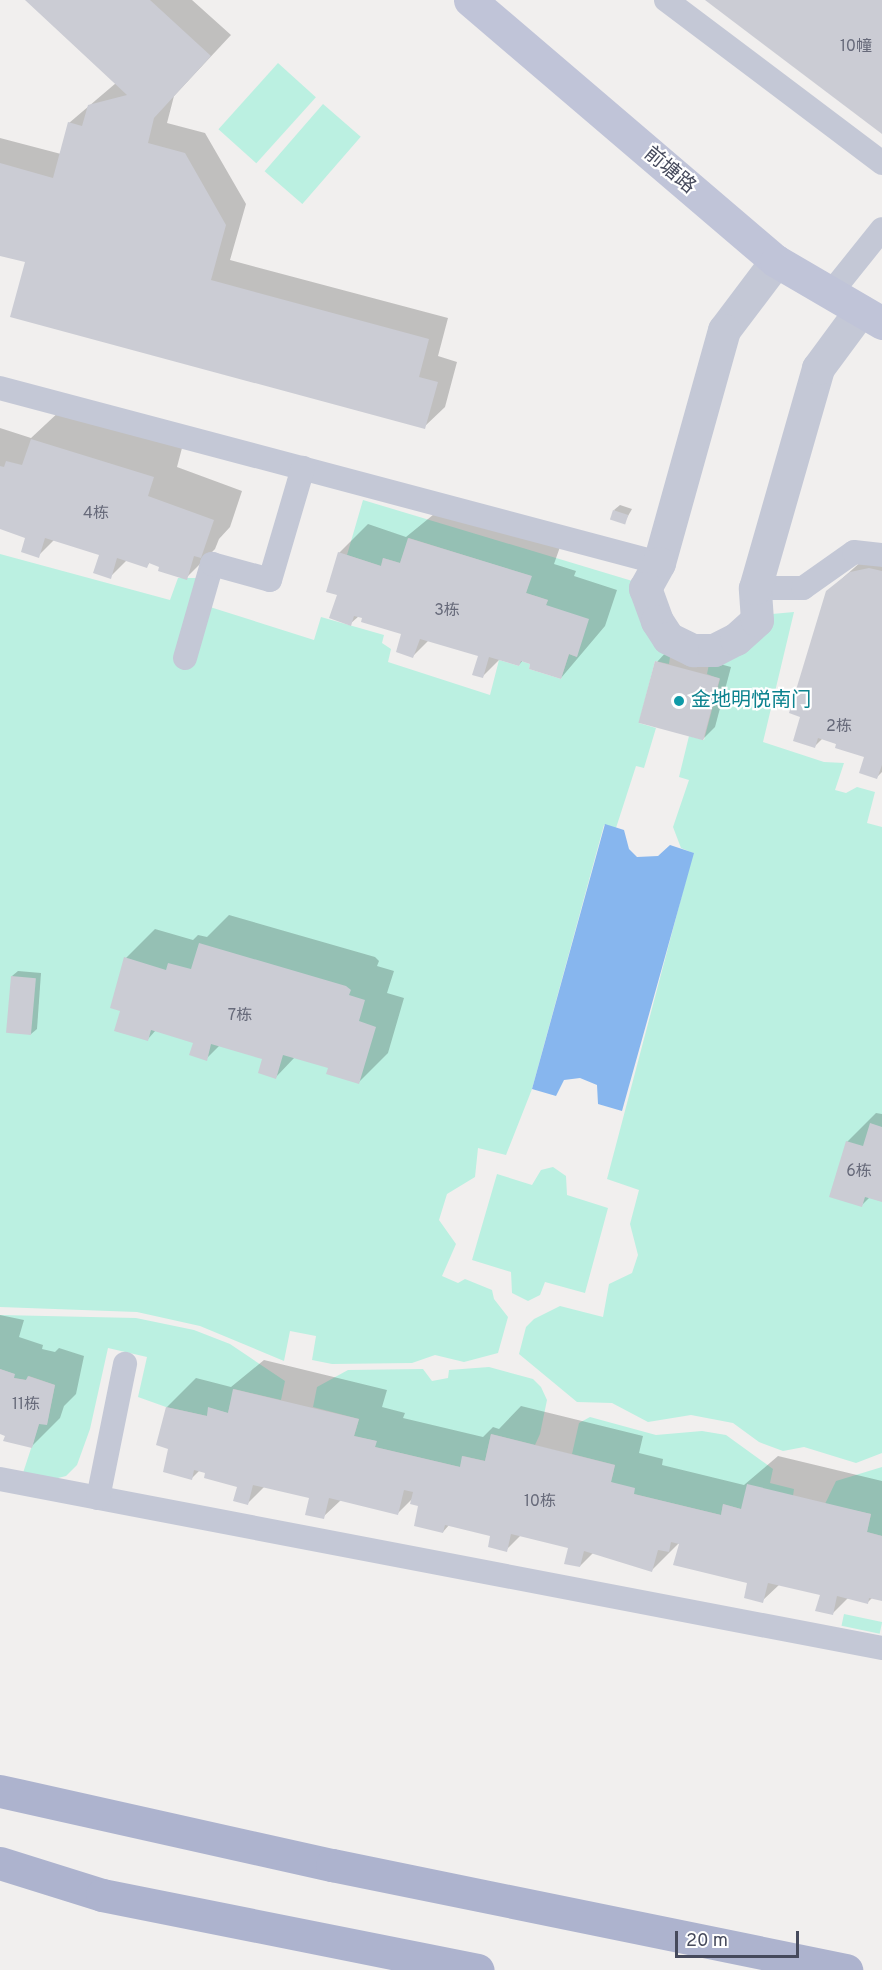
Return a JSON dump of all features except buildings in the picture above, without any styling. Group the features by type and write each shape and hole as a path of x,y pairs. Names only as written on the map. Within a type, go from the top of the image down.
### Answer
{"main road":[{"path":"0,1791 332,1864 846,1970"},
{"path":"0,1863 102,1895"},
{"path":"0,1879 102,1895 478,1970"}],"street":[{"name":"前塘路","path":"470,0 776,261 871,317"},
{"path":"776,261 724,330 658,563 645,588 657,621 668,638 693,650 714,650 736,639 757,620 755,588 818,368 871,317"}],"lane":[{"path":"666,0 882,163"},
{"path":"830,294 882,229"},
{"path":"0,388 658,563"},
{"path":"185,658 212,564 270,580 303,468"},
{"path":"755,588 803,588 854,552 882,555"},
{"path":"98,1498 125,1364"},
{"path":"0,1479 882,1647"}],"green space":[{"path":"278,63 316,97 256,163 218,129"},
{"path":"323,104 361,137 302,204 265,171"},
{"path":"363,500 639,583 671,650 669,664 655,661 639,723 656,728 644,768 636,766 616,828 604,825 532,1089 506,1155 478,1148 475,1177 447,1194 439,1220 456,1244 442,1276 458,1283 465,1279 492,1290 494,1299 508,1317 498,1353 464,1362 435,1355 412,1363 332,1364 312,1360 316,1336 290,1331 284,1361 200,1326 137,1312 0,1307 0,554 170,600 178,578 199,578 210,607 314,640 321,617 384,635 382,643 391,649 388,662 490,695 499,660 519,666 521,661 530,664 529,669 561,679 569,654 577,657 546,605 548,600 526,593 531,576 409,538 400,563 383,558 381,566 347,555"},
{"path":"794,612 763,742 824,762 844,763 835,790 846,793 857,787 875,792 867,823 882,827 882,1453 856,1463 804,1447 783,1451 759,1442 733,1423 691,1415 648,1422 612,1403 577,1402 519,1354 526,1327 534,1319 560,1306 603,1317 609,1284 632,1273 638,1255 630,1224 639,1190 607,1179 693,853 681,848 673,827 689,780 679,777 689,736 704,740 720,679 707,674 710,659 772,614"},
{"path":"553,1167 566,1176 567,1195 608,1208 585,1293 545,1282 540,1295 528,1301 512,1293 511,1272 472,1260 497,1174 532,1185 541,1170"},
{"path":"0,1315 136,1318 194,1330 230,1344 285,1381 281,1400 234,1389 228,1413 209,1408 207,1416 166,1407 138,1397 147,1357 108,1348 90,1429 77,1465 66,1476 54,1479 23,1473 39,1424 47,1424 55,1385 29,1376 26,1380 14,1378 14,1374 0,1369"},
{"path":"489,1367 533,1379 541,1387 547,1400 540,1434 535,1445 491,1434 485,1461 463,1456 460,1467 375,1447 376,1441 354,1436 359,1419 313,1407 317,1387 348,1370 423,1369 432,1381 448,1378 449,1370"},
{"path":"590,1417 656,1435 702,1431 726,1435 773,1469 770,1483 794,1489 793,1496 741,1509 723,1504 721,1515 634,1494 611,1482 615,1465 572,1454 579,1423"},
{"path":"882,1467 882,1536 867,1532 871,1514 825,1504 836,1481"},
{"path":"844,1614 882,1622 880,1634 842,1626"}],"water":[{"path":"605,824 624,830 629,849 637,857 658,856 670,845 694,853 622,1111 598,1104 597,1085 580,1078 564,1080 556,1096 532,1089"}],"place":[{"name":"金地明悦南门","path":"679,701"}]}
